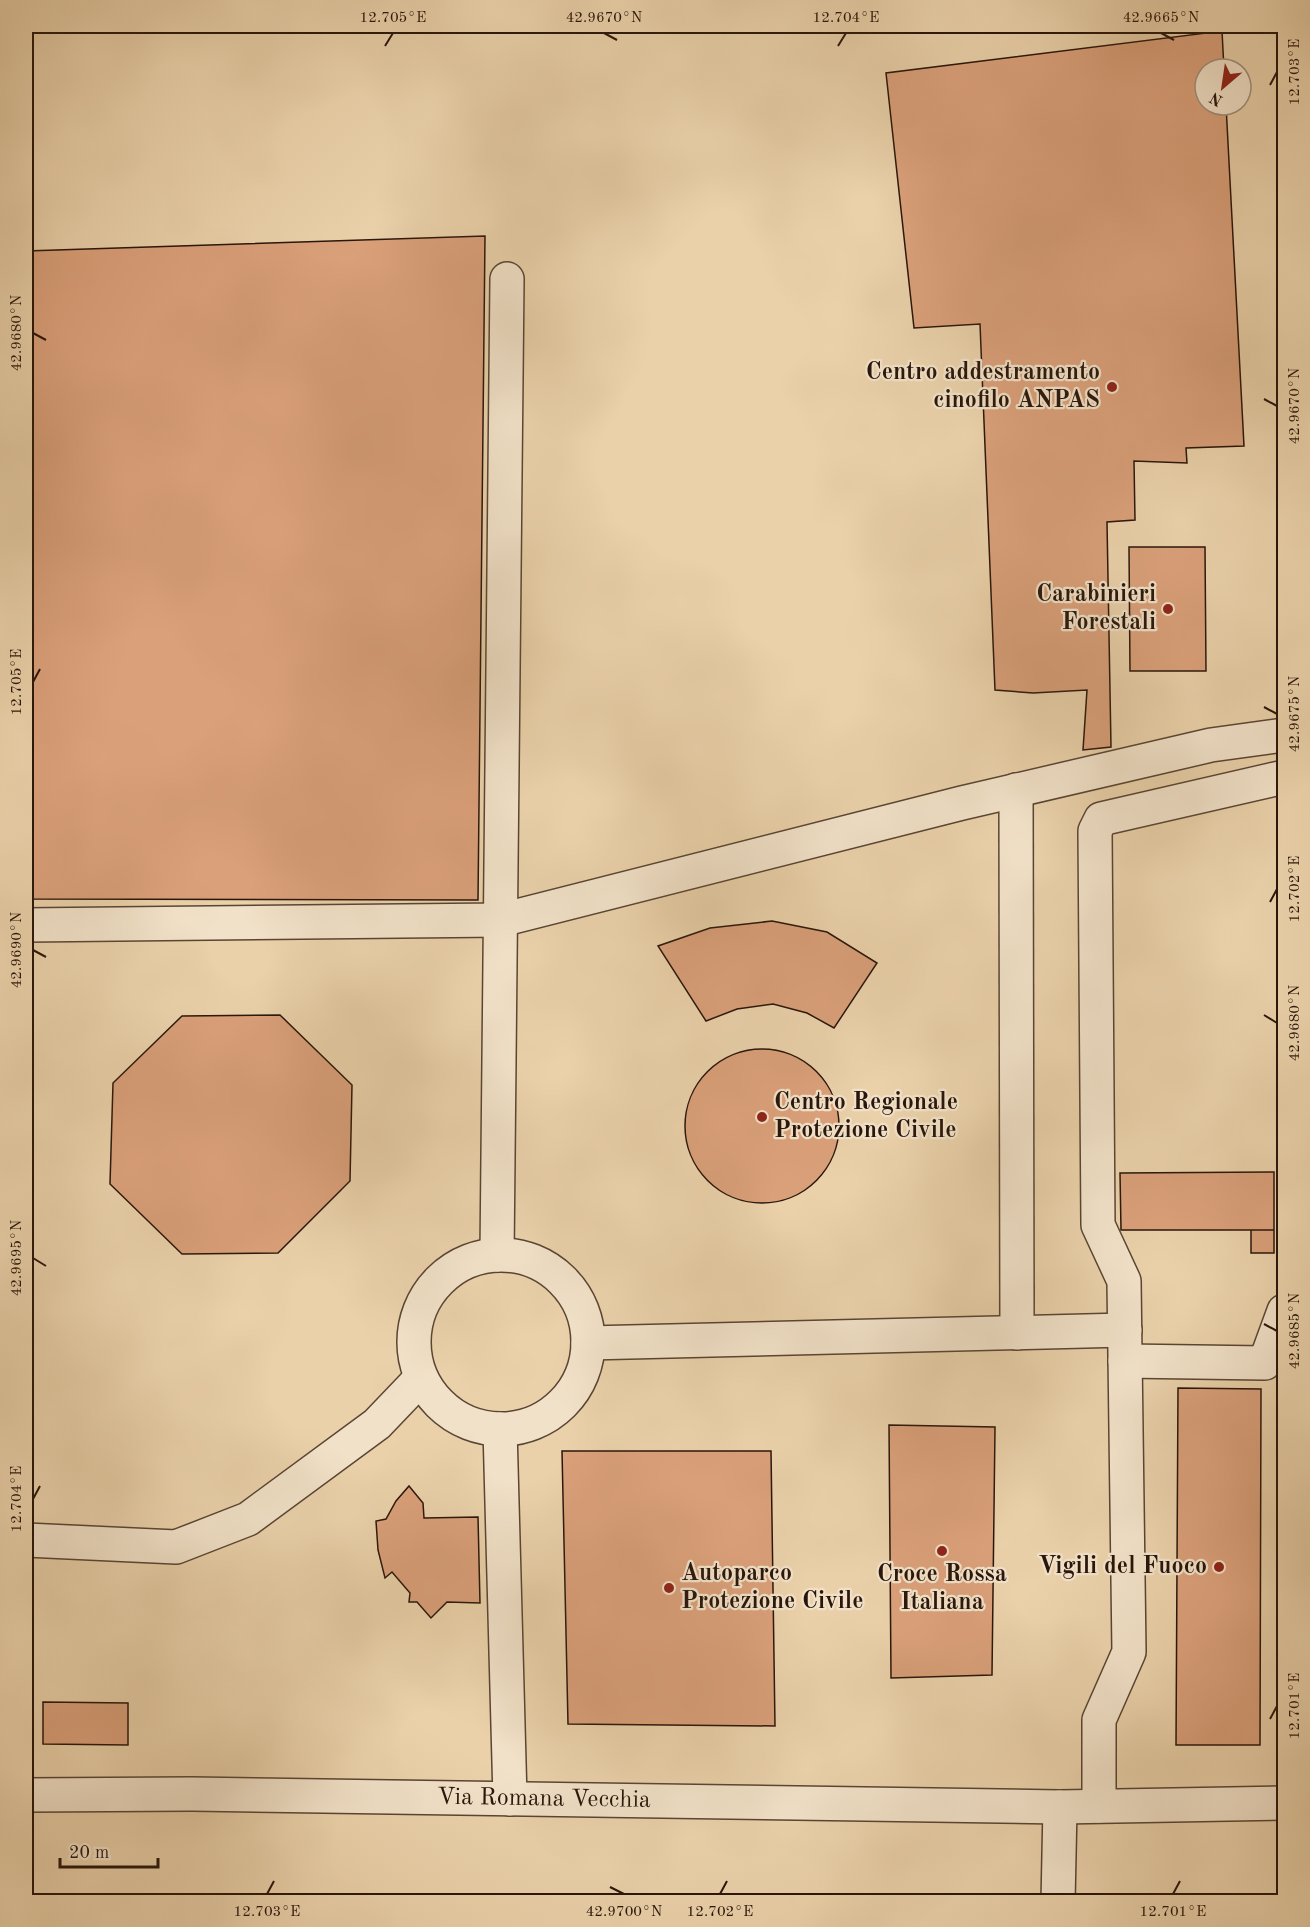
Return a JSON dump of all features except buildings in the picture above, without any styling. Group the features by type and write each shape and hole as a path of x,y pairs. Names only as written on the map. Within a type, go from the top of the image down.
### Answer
{"street":[{"path":"497,1255 507,279"},
{"path":"26,925 501,920 962,802 1211,746 1275,736"},
{"path":"1099,1806 1099,1720 1130,1652 1124,1281 1098,1225 1095,831 1101,819 1284,777"},
{"path":"1016,790 1017,1333"},
{"path":"497,1255 525,1258 551,1270 571,1290 584,1316 588,1343 583,1370 570,1394 558,1407 527,1425 500,1429 476,1425 453,1415 435,1398 421,1378 414,1350 416,1322 426,1296 445,1274 469,1260 497,1255"},
{"path":"588,1343 1017,1333 1265,1363 1284,1311"},
{"path":"26,1540 176,1547 248,1519 377,1425 421,1378"},
{"path":"500,1429 510,1799"},
{"name":"Via Romana Vecchia","path":"26,1795 192,1794 1060,1807 1284,1803"},
{"path":"1058,1902 1060,1807"}],"place":[{"name":"Centro addestramento cinofilo ANPAS","path":"1112,387"},
{"name":"Carabinieri Forestali","path":"1168,609"},
{"name":"Centro Regionale Protezione Civile","path":"762,1117"},
{"name":"Croce Rossa Italiana","path":"942,1551"},
{"name":"Vigili del Fuoco","path":"1219,1567"},
{"name":"Autoparco Protezione Civile","path":"669,1588"}]}
